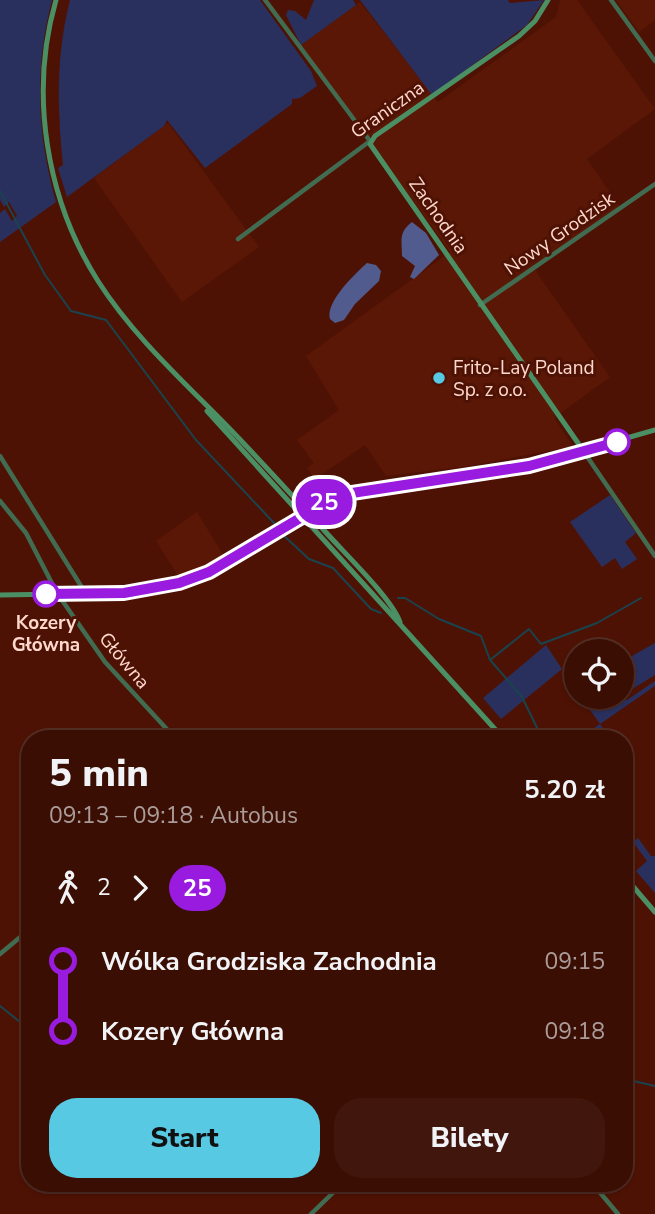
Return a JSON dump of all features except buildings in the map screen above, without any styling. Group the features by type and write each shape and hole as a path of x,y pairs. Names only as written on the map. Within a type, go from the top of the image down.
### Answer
{"street":[{"path":"56,0 46,51 44,111 51,163 64,211 85,258 113,302 496,730"},
{"name":"Zachodnia","path":"265,0 370,141 583,452"},
{"name":"Graniczna","path":"238,239 370,141 519,36 535,21 548,0"},
{"path":"611,0 655,61"},
{"name":"Nowy Grodzisk","path":"480,305 655,184"},
{"path":"0,595 141,591 194,578 304,514 348,492 505,470 583,452 655,430"},
{"path":"583,452 655,556"},
{"path":"0,456 86,594"},
{"name":"Główna","path":"0,501 26,533 58,594 105,662 168,730"},
{"path":"633,886 655,912"},
{"path":"0,954 21,936"},
{"path":"311,1214 334,1192"},
{"path":"600,1192 618,1214"}],"shaded area":[{"path":"0,0 52,0 42,51 40,101 45,151 56,202 0,242 0,213 5,209 12,221 17,216 9,202 4,207 0,200"},
{"path":"70,0 260,0 311,71 317,86 300,98 292,99 292,104 205,168 167,120 164,126 67,197 58,168 63,165 59,82 62,41"},
{"path":"314,0 353,0 356,5 301,45 286,15 288,10 295,11 306,20"},
{"path":"360,0 508,0 510,3 544,0 527,25 432,95"},
{"path":"560,0 577,0 655,109 587,159 620,207 532,266 610,377 554,418 571,443 570,447 468,466 386,476 365,445 315,479 307,468 314,463 297,440 339,410 306,356 450,252 301,45 360,2 438,102 556,17"},
{"path":"616,0 655,0 655,20 639,32"},
{"path":"168,123 259,247 182,302 94,178"},
{"path":"412,222 426,233 439,255 414,279 410,277 415,266 402,256 403,233"},
{"path":"367,263 376,265 381,271 379,281 355,304 344,320 335,323 330,319 330,312 336,297"},
{"path":"610,495 636,533 625,542 637,559 622,569 615,558 602,567 570,522"},
{"path":"197,512 225,558 179,577 156,541"},
{"path":"655,643 655,675 634,688 634,655"},
{"path":"546,645 562,669 501,719 483,698"},
{"path":"655,681 655,686 634,701 634,695"},
{"path":"589,709 622,709 600,724"},
{"path":"600,724 604,730 591,730"},
{"path":"638,838 651,856 655,856 655,893 636,871 647,861 633,842"}],"waterway":[{"path":"0,191 45,275 71,311 106,320 196,440 274,523"},
{"path":"283,535 309,559 333,568 371,609 381,613"},
{"path":"398,598 405,598 439,619 481,636 490,660 529,629 541,644 597,623 641,598"},
{"path":"491,661 522,697 538,730"},
{"path":"0,1006 21,1023"},
{"path":"633,1081 655,1086"}],"bus line":[{"name":"25","path":"46,594 124,593 160,589 209,572 318,505 348,492 529,466 617,442"}],"place":[{"name":"Frito-Lay Poland Sp. z o.o.","path":"439,378"},
{"name":"Kozery Główna","path":"46,594"}]}
